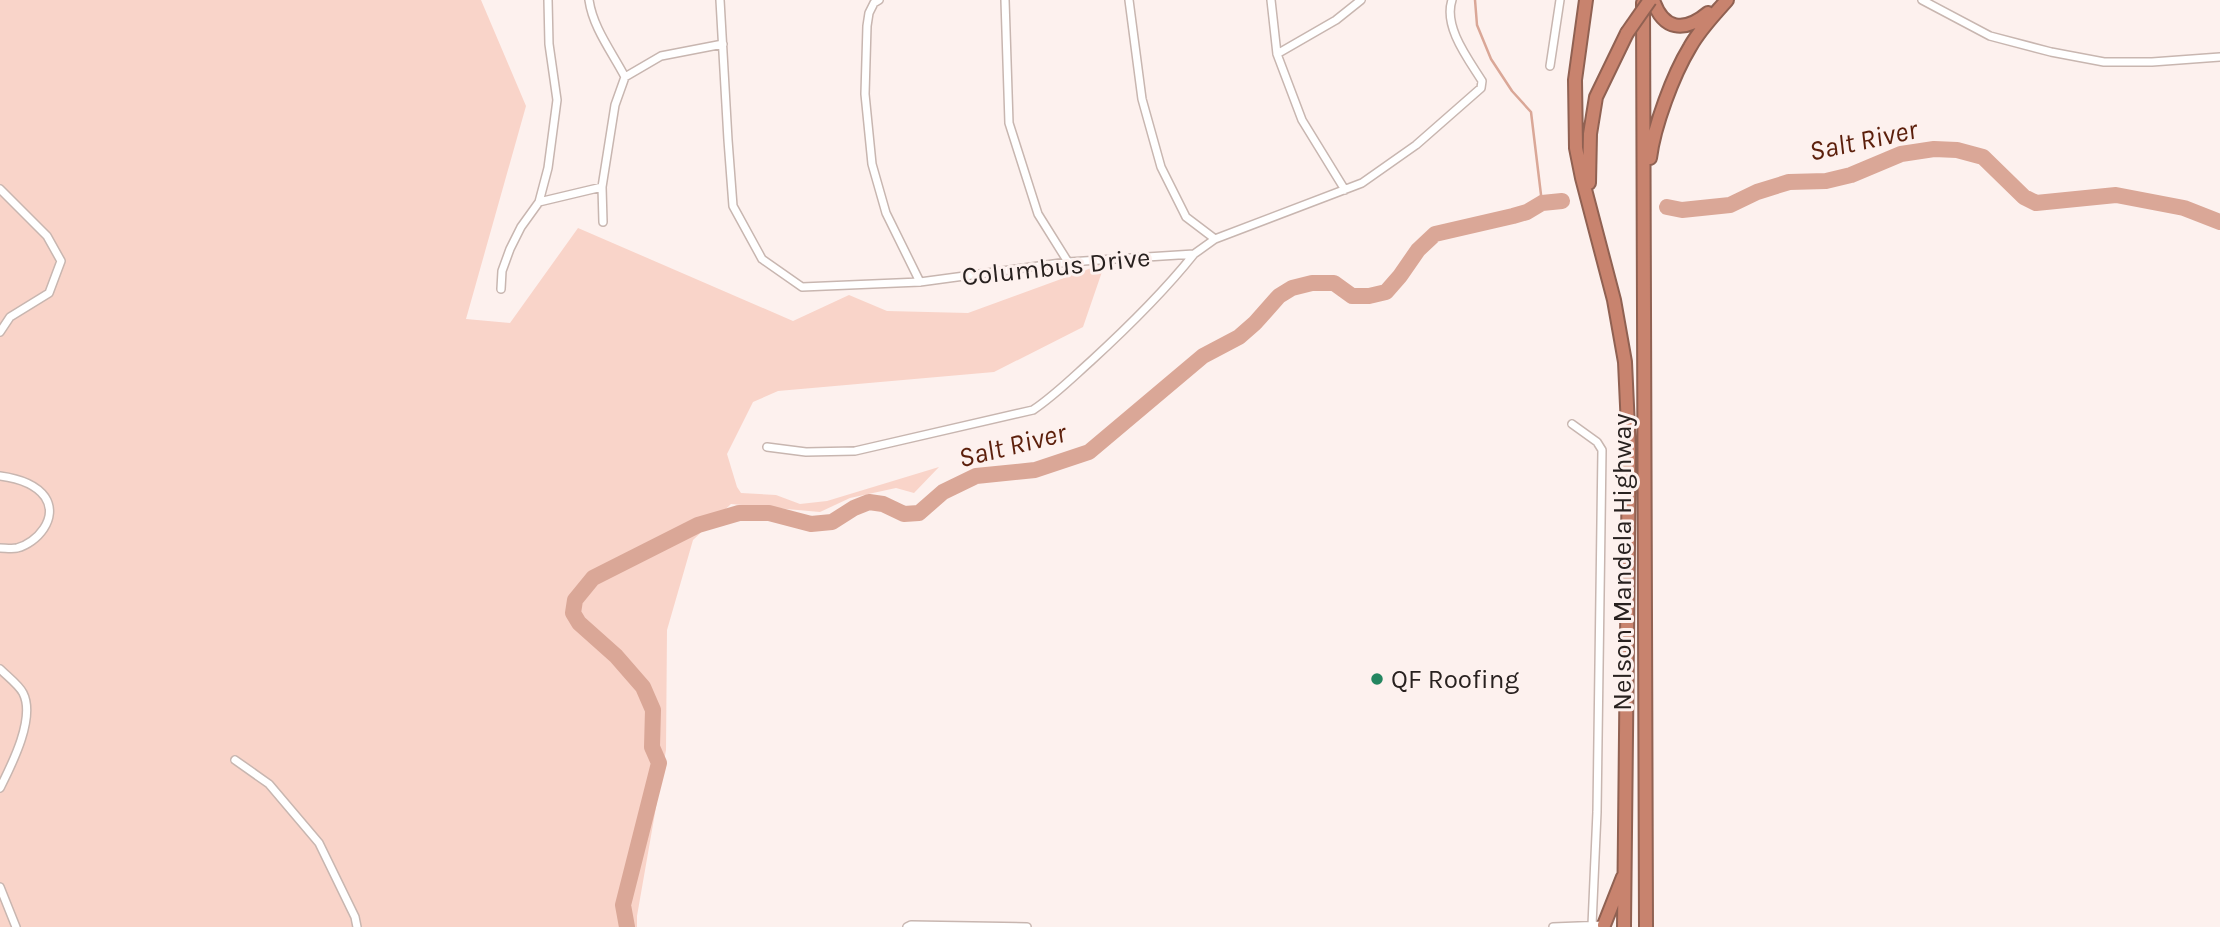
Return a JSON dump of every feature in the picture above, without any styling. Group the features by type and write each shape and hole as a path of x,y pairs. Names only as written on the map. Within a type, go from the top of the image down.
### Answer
{"highway":[{"path":"1586,0 1575,80 1575,132 1582,178 1593,215"},
{"path":"1643,0 1644,197"},
{"path":"1593,215 1589,161 1596,97 1627,33 1651,0 1657,13 1677,26 1699,21 1726,0"},
{"path":"1644,197 1651,147 1667,98 1689,47 1726,0"},
{"name":"Nelson Mandela Highway","path":"1644,197 1646,927"},
{"name":"Nelson Mandela Highway","path":"1593,215 1614,300 1625,362 1629,449 1625,927"},
{"path":"1598,925 1627,867"}],"street":[{"path":"501,289 502,271 510,248 539,202 548,168 557,100 549,44 548,0"},
{"path":"589,0 597,27 625,77"},
{"name":"Columbus Drive","path":"720,0 733,206 762,259 802,287 920,282 1068,262 1194,254"},
{"path":"879,0 874,3 869,13 867,26 866,94 872,164 886,213 920,282"},
{"path":"1005,0 1009,123 1038,214 1068,262"},
{"path":"1129,0 1142,99 1160,167 1185,217 1215,239"},
{"path":"1271,0 1277,54 1302,120 1345,190"},
{"path":"1277,54 1336,20 1361,0"},
{"path":"767,447 806,452 855,451 1033,410 1049,400 1168,287 1194,254 1215,239 1362,183 1416,145 1481,88 1482,81 1458,46 1449,8 1452,0"},
{"path":"1550,66 1560,0"},
{"path":"1922,0 1990,36 2104,62 2220,57"},
{"path":"603,222 603,187 615,105 625,77 662,56 723,44"},
{"path":"539,202 603,187"},
{"path":"0,189 47,236 61,261 49,293 10,317 0,332"},
{"path":"1553,927 1598,925 1602,450 1597,442 1572,424"},
{"path":"0,476 31,484 45,497 50,511 39,536 18,548 0,548"},
{"path":"0,669 23,694 25,707 20,746 0,788"},
{"path":"234,760 269,784 319,843 355,917 357,927"},
{"path":"0,887 16,927"},
{"path":"907,927 1027,927"}],"shaded area":[{"path":"0,0 481,0 526,106 466,319 510,323 578,228 793,321 849,295 887,311 968,313 1105,263 1083,327 994,372 778,391 753,402 727,454 741,493 776,495 800,504 827,501 939,467 914,493 896,488 850,498 820,512 731,504 693,540 667,630 666,750 637,927 0,927"}],"waterway":[{"path":"1475,0 1477,25 1491,59 1512,91 1531,112 1542,203"},
{"name":"Salt River","path":"1667,207 1682,210 1730,205 1757,192 1789,182 1826,181 1851,175 1901,154 1934,149 1957,150 1983,157 2024,197 2036,203 2116,195 2184,208 2220,222"},
{"name":"Salt River","path":"627,927 623,905 659,763 652,747 653,710 643,687 616,656 579,623 573,613 575,600 593,578 698,525 739,513 769,513 811,524 832,522 869,502 883,504 904,514 919,513 943,492 976,476 1035,470 1089,452 1203,356 1239,337 1279,296 1292,288 1312,283 1334,283 1352,296 1386,292 1418,250 1435,234 1527,212 1542,203 1562,201"}],"place":[{"name":"QF Roofing","path":"1377,679"}]}
